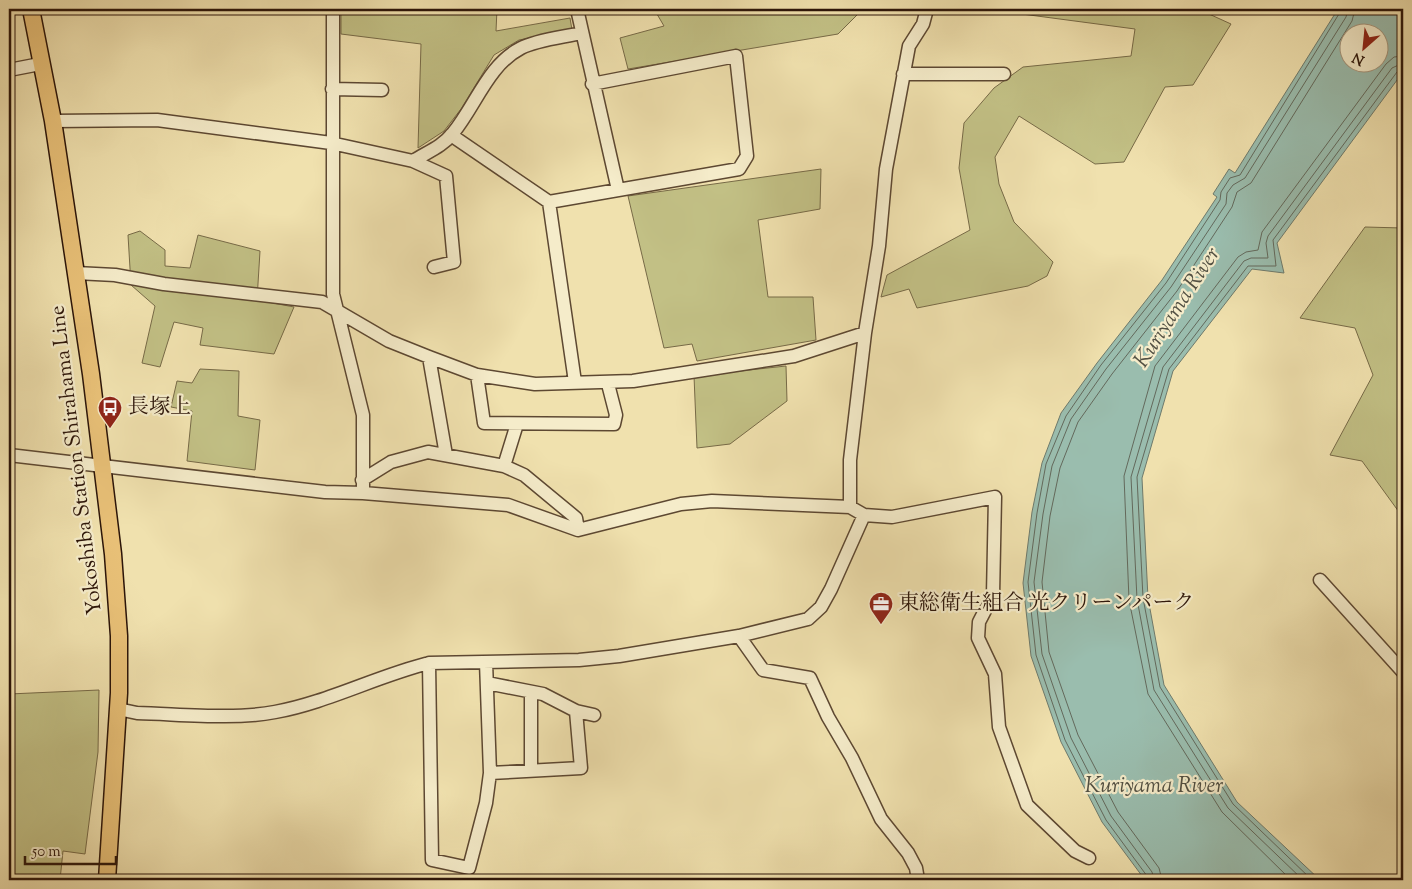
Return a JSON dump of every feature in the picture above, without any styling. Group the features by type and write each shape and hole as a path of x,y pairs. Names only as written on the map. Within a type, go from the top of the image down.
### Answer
{"main road":[{"name":"Yokoshiba Station Shirahama Line","path":"31,9 52,121 76,273 91,374 113,554 119,636 118,709 107,880"}],"street":[{"path":"333,9 331,143 334,294 336,310 362,415 364,440 363,486"},
{"path":"577,9 592,84 618,190"},
{"path":"850,507 850,460 865,332 879,246 886,169 908,46 923,24 927,9"},
{"path":"413,161 435,149 451,135 467,116 490,76 509,56 522,47 581,33"},
{"path":"451,135 549,202 739,169 744,164 747,156 736,56 592,84"},
{"path":"9,70 40,64"},
{"path":"903,74 1004,74"},
{"path":"332,89 382,90"},
{"path":"52,121 157,120 331,143 413,161 446,176 454,262 434,267"},
{"path":"549,202 575,382"},
{"path":"76,273 115,275 164,284 322,302 390,342 477,375 535,384 575,382 608,384 794,356 865,332"},
{"path":"429,357 446,456"},
{"path":"477,375 484,423 614,424 616,415 608,384"},
{"path":"504,466 517,424"},
{"path":"363,486 391,462 428,452 504,466 524,475 576,518 578,530"},
{"path":"9,455 101,464 325,492 363,486 508,505 578,530 681,504 712,501 850,507 864,515 892,517 995,497 993,595 979,622 978,638 995,674 999,727 1027,805 1076,851 1089,858"},
{"path":"118,709 137,713 255,715 274,712 429,663 580,660 619,656 739,636 808,619 821,607 864,515"},
{"path":"1320,580 1403,672"},
{"path":"739,636 763,670 810,678 828,717 852,758 880,819 908,853 916,868 918,880"},
{"path":"429,663 432,860 468,868 486,803 490,774 486,662"},
{"path":"487,683 542,694 576,712 594,715"},
{"path":"531,692 531,771"},
{"path":"490,774 581,768 576,712"}],"shaded area":[{"path":"341,9 497,9 496,31 570,18 572,30 519,40 494,55 461,109 444,131 418,148 421,44 341,34"},
{"path":"654,9 863,9 838,34 628,69 620,38 664,26"},
{"path":"1023,9 1198,9 1231,24 1193,85 1165,87 1124,162 1095,164 1019,116 995,157 999,184 1014,222 1053,262 1047,276 1028,286 917,308 909,289 881,297 887,275 970,230 959,168 964,123 994,88 1023,67 1131,56 1135,29 1022,14"},
{"path":"821,169 820,209 758,220 768,297 813,297 816,340 697,361 692,344 664,348 628,196"},
{"path":"1365,227 1403,228 1403,511 1399,512 1362,461 1330,455 1373,375 1355,328 1300,318"},
{"path":"140,231 165,250 165,266 190,268 198,235 260,251 257,300 294,307 274,354 200,345 203,328 174,322 160,367 142,363 155,306 131,285 128,235"},
{"path":"786,366 787,401 730,444 697,448 694,376"},
{"path":"200,369 239,371 238,416 260,420 255,470 187,461 192,411 171,407 177,381 192,383"},
{"path":"99,690 98,752 85,854 63,851 60,880 9,880 9,694"}],"water":[{"name":"Kuriyama River","path":"1338,9 1403,9 1403,72 1277,243 1284,273 1252,269 1173,371 1142,478 1148,598 1164,685 1237,802 1320,880 1145,880 1102,822 1061,742 1031,656 1023,583 1032,512 1042,463 1061,413 1097,363 1162,280 1217,197 1213,194 1229,169 1235,173"}],"place":[{"name":"長塚上","path":"110,429"},
{"name":"東総衛生組合 光クリーンパーク","path":"881,625"}]}
